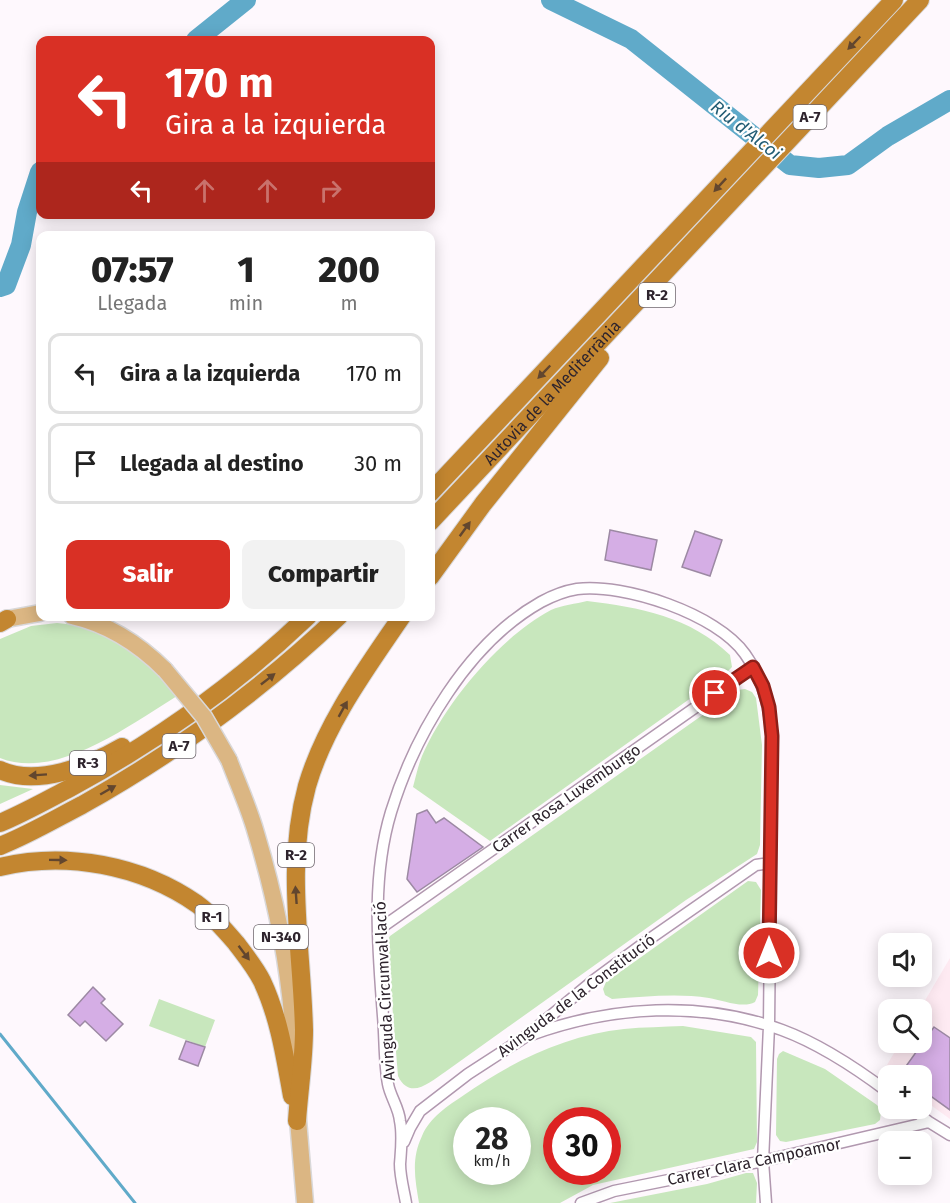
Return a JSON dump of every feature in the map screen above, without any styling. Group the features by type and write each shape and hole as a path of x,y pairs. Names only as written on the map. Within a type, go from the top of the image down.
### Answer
{"highway":[{"name":"Autovia de la Mediterrània","path":"435,488 894,0"},
{"name":"A-7","path":"701,236 920,0"},
{"name":"R-2","path":"435,570 603,346 669,281 701,236"},
{"name":"Autovia de la Mediterrània","path":"435,517 603,346"},
{"name":"A-7","path":"0,824 120,761 171,727 231,684 303,621"},
{"name":"A-7","path":"0,846 111,789 186,742 295,658 334,621"},
{"name":"R-2","path":"297,1120 304,1032 295,879 298,831 307,786 321,748 348,699 399,621"},
{"name":"R-3","path":"0,770 8,774 23,776 48,774 75,768 118,749 146,733 171,727"},
{"name":"R-1","path":"0,867 22,862 83,861 144,876 197,905 227,933 246,955 262,980 280,1029 297,1120"}],"main road":[{"path":"2,621 36,614"},
{"name":"N-340","path":"87,621 107,628 151,656 204,717 229,760 256,831 276,904 294,1019 297,1120 305,1203"}],"street":[{"name":"Avinguda Circumval·lació","path":"406,1203 400,1166 402,1148 400,1119 388,1084 378,930 378,887 391,813 422,736 444,698 470,664 498,634 521,614 543,600 563,592 579,589 605,590 652,598 695,615 731,639 745,652 763,686 769,707 772,736 769,1026 764,1161 766,1203"},
{"name":"Carrer Rosa Luxemburgo","path":"378,930 753,667"},
{"name":"Avinguda de la Constitució","path":"402,1148 420,1112 477,1069 525,1037 594,980 651,938 756,865 770,863"},
{"path":"525,1037 563,1023 589,1017 663,1010 696,1011 769,1026 827,1052 878,1085"},
{"path":"924,1119 950,1134"},
{"name":"Carrer Clara Campoamor","path":"581,1203 614,1191 764,1161 928,1122"}],"shaded area":[{"path":"950,958 950,1119 932,1106 932,1065 887,1065 894,1053 932,1053 932,999 926,999"}],"green space":[{"path":"587,601 645,611 699,631 730,655 732,667 490,841 413,787 422,756 459,694 494,654 532,622 551,610"},
{"path":"57,623 93,630 124,646 152,669 177,696 116,734 69,756 45,762 22,763 0,758 0,639 31,626"},
{"path":"745,689 752,692 756,698 762,745 760,845 757,854 686,900 427,1084 414,1088 403,1083 398,1076 387,941 390,936 738,690"},
{"path":"0,785 33,789 0,804"},
{"path":"748,881 756,882 761,890 758,995 755,1002 745,1005 684,996 612,999 605,995 603,989 606,982"},
{"path":"159,999 215,1020 205,1047 149,1026"},
{"path":"683,1026 751,1037 756,1042 757,1142 754,1149 621,1179 621,1107 543,1107 543,1185 593,1185 560,1203 419,1203 416,1186 416,1153 425,1129 440,1112 482,1083 540,1052 581,1037 631,1028"},
{"path":"783,1051 825,1069 877,1105 880,1120 875,1124 786,1142 780,1141 776,1135 777,1059"},
{"path":"753,1173 757,1183 756,1203 610,1203 707,1184"}],"building":[{"path":"610,530 657,540 651,570 605,560"},
{"path":"695,531 722,540 710,576 682,567"},
{"path":"427,810 436,823 444,818 483,847 417,892 407,879 417,814"},
{"path":"93,987 105,999 101,1003 123,1024 106,1041 85,1021 80,1026 68,1015"},
{"path":"934,1027 950,1038 950,1110 932,1097 932,1065 907,1065 915,1053 932,1053"},
{"path":"186,1041 205,1047 198,1066 179,1059"}],"waterway":[{"name":"Riu d'Alcoi","path":"201,36 246,0"},
{"name":"Riu d'Alcoi","path":"551,0 631,39 790,165 819,168 848,165 888,136 950,100"},
{"name":"Riu d'Alcoi","path":"0,287 6,285 21,245 27,212 36,184"},
{"path":"0,1034 135,1203"}],"route":[{"path":"715,693 753,667 763,686 769,707 772,736 772,828 769,953"}]}
